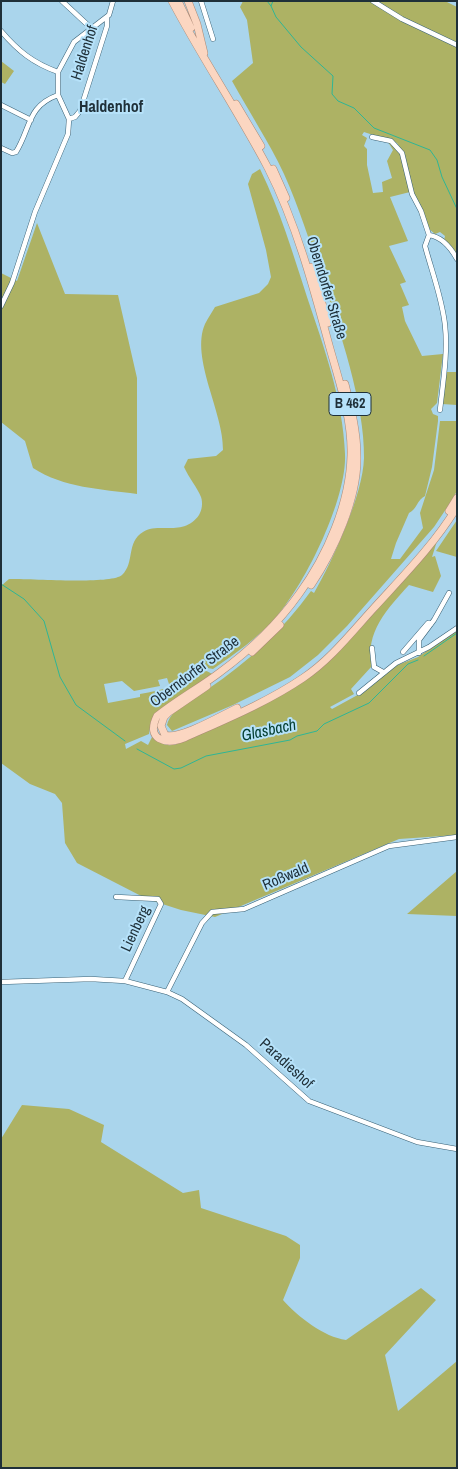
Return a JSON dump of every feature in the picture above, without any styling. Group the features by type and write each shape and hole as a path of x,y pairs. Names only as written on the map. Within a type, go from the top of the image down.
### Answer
{"main road":[{"name":"B 462","path":"172,1 202,54"},
{"name":"B 462","path":"178,1 202,54"},
{"path":"188,1 197,24 202,54"},
{"name":"Oberndorfer Straße","path":"202,54 262,147 290,208 326,314 350,402 356,433 356,474 335,542 305,595 256,649 164,717 161,730 168,736 182,734 277,688 310,667 331,648 420,550 442,523 457,498"},
{"name":"Oberndorfer Straße","path":"202,54 261,155 286,209 340,381 349,428 350,474 335,526 321,560 300,594 275,624 252,646 217,674 157,716 153,724 155,734 161,740 168,742 184,738 281,692 308,674 332,654 437,538 457,507"}],"street":[{"path":"62,1 91,28"},
{"name":"Haldenhof","path":"69,119 75,117 80,111 113,1"},
{"path":"201,1 204,17 213,39"},
{"path":"373,1 402,19 457,45"},
{"path":"1,306 12,283 42,196 68,134 69,119 58,95 58,72 69,49 91,28 107,17"},
{"path":"1,30 23,54 41,66 58,72"},
{"path":"1,148 12,154 16,152 40,104 58,95"},
{"path":"1,105 31,120"},
{"path":"372,137 391,141 402,153 412,194 421,211 429,235 426,246 442,302 447,350 440,410"},
{"path":"429,235 436,236 457,259"},
{"path":"419,653 419,640 431,624 449,592"},
{"path":"403,652 428,623 431,624"},
{"path":"359,693 396,663 419,653 457,628"},
{"path":"372,648 374,668 383,672"},
{"name":"Roßwald","path":"167,992 202,923 212,912 244,909 389,846 457,837"},
{"name":"Lienberg","path":"116,897 151,897 158,899 161,904 125,981"},
{"path":"1,982 91,979 125,981 167,992"},
{"name":"Paradieshof","path":"167,992 198,1010 246,1045 309,1100 417,1142 457,1149"}],"green space":[{"path":"243,1 445,1 457,7 457,256 444,240 445,236 440,232 435,234 426,226 420,215 407,165 403,153 397,143 364,132 362,135 367,138 364,146 367,149 367,165 373,193 383,192 382,182 392,178 387,161 393,150 388,142 402,154 410,192 390,197 408,241 389,246 406,282 400,284 409,305 402,307 405,321 422,356 443,354 437,403 431,409 433,414 438,416 438,421 432,467 425,496 409,513 391,559 400,559 423,528 420,513 434,470 440,421 457,421 457,491 434,527 347,626 318,655 290,677 233,705 172,731 167,725 173,713 223,679 251,656 289,619 311,591 314,593 346,527 358,490 364,458 360,414 350,367 304,225 278,162 232,81 253,63 247,20 240,7"},
{"path":"1,61 14,71 5,84 1,82"},
{"path":"260,169 286,232 326,354 337,394 345,454 344,472 339,494 323,539 312,562 288,601 263,631 213,669 199,668 169,684 167,678 158,680 160,686 134,691 122,681 104,684 108,703 140,697 140,694 177,684 196,672 207,671 212,674 156,713 151,721 149,734 125,744 126,749 141,741 148,745 152,737 166,745 182,742 301,682 437,541 432,557 435,556 441,576 433,592 409,585 380,622 371,643 372,666 351,689 354,694 330,707 332,709 365,691 395,666 418,657 457,630 457,835 399,839 215,917 181,910 147,899 77,863 65,843 62,803 55,794 30,784 1,763 1,586 9,579 103,580 115,578 122,575 126,570 134,541 143,532 156,528 186,526 199,515 202,506 201,497 184,467 188,459 216,456 223,450 222,435 204,369 202,338 205,324 215,307 259,293 268,284 271,277 266,250 248,184 252,174"},
{"path":"37,223 65,294 118,295 137,378 137,494 83,487 45,475 33,468 25,441 1,422 1,273 17,281"},
{"path":"445,372 457,372 457,405 442,404"},
{"path":"457,520 457,557 436,551"},
{"path":"457,871 457,916 407,914"},
{"path":"22,1105 69,1109 104,1125 101,1142 183,1193 199,1190 201,1208 286,1236 300,1245 300,1258 283,1300 296,1313 320,1331 346,1340 421,1288 436,1300 385,1355 398,1411 457,1361 457,1468 1,1468 1,1139"}],"waterway":[{"path":"267,1 271,6"},
{"path":"273,1 271,6 276,17 301,47 333,76 332,94 338,101 354,108 374,128 430,150 437,160 442,177 457,209"},
{"name":"Glasbach","path":"1,584 24,599 44,621 60,677 76,705 125,741"},
{"name":"Glasbach","path":"424,656 457,633"},
{"name":"Glasbach","path":"137,749 174,769 181,768 206,756 290,740 297,736 317,731 324,724 369,703 408,664 418,660"}],"district":[{"name":"Haldenhof","path":"111,108"}]}
